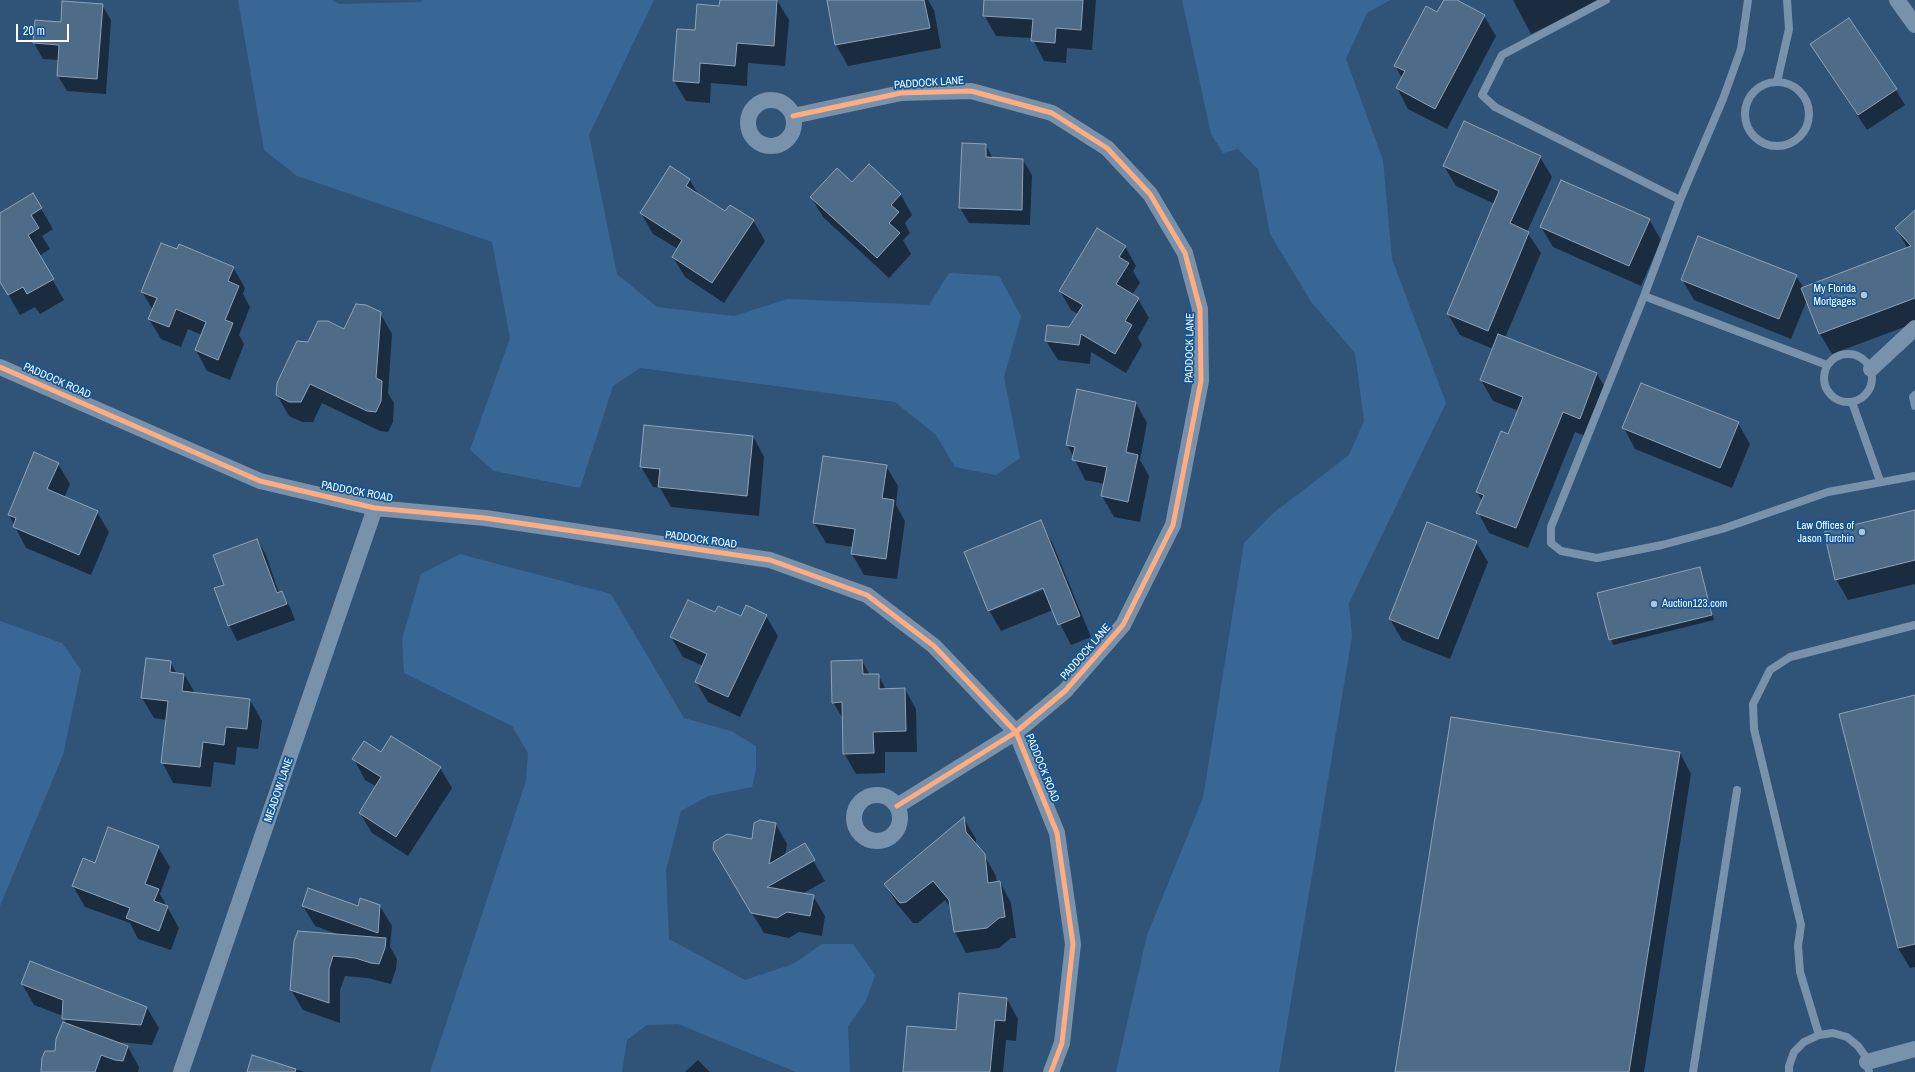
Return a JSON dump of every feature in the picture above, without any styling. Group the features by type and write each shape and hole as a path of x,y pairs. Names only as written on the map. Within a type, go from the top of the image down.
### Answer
{"street":[{"path":"1897,0 1915,25"},
{"name":"PADDOCK LANE","path":"793,116 901,93 971,91 1052,113 1107,148 1150,194 1185,253 1200,309 1201,381 1173,526 1123,625 1065,691 1016,732 897,806"},
{"path":"1871,369 1915,328"},
{"name":"PADDOCK ROAD","path":"0,367 260,481 375,508 485,518 770,560 867,595 934,646 1016,732 1057,833 1073,944 1062,1043 1051,1072"},
{"name":"MEADOW LANE","path":"181,1072 375,508"},
{"path":"1868,1067 1915,1049"}],"lane":[{"path":"1606,0 1502,55 1482,95 1495,107 1680,200"},
{"path":"1748,0 1741,49 1723,99 1680,200 1644,296 1551,526 1551,543 1561,551 1597,558 1662,545 1722,529 1828,492 1915,476"},
{"path":"1777,82 1789,29 1787,0"},
{"path":"1777,82 1788,84 1798,90 1805,98 1809,120 1803,132 1796,140 1786,145 1774,146 1762,142 1753,136 1745,116 1749,99 1756,90 1766,84 1777,82"},
{"path":"1644,296 1827,365"},
{"path":"1849,353 1860,356 1867,361 1871,369 1872,382 1870,390 1860,399 1852,402 1843,402 1835,399 1825,386 1823,377 1827,365 1837,356 1849,353"},
{"path":"1915,395 1913,397 1915,406"},
{"path":"1852,402 1880,482"},
{"path":"1819,1034 1800,972 1798,946 1801,925 1754,729 1753,704 1770,670 1790,657 1915,625"},
{"path":"1692,1072 1737,790"},
{"path":"1789,1072 1789,1066 1794,1052 1804,1042 1819,1034 1833,1034 1846,1037 1858,1046 1866,1057 1868,1067"}],"water":[{"path":"238,0 332,0 339,4 420,2 423,0 654,0 589,135 617,274 657,307 734,316 787,299 929,305 949,273 999,276 1021,316 1004,377 1020,458 996,475 955,467 936,435 895,402 640,368 613,386 580,488 494,471 470,450 510,338 492,242 297,176 264,150"},
{"path":"1182,0 1390,0 1367,13 1346,59 1383,160 1392,259 1446,403 1349,603 1352,637 1279,1072 1116,1072 1147,935 1203,798 1244,543 1272,514 1349,455 1364,421 1355,353 1312,303 1270,234 1258,169 1238,149 1223,153 1211,134"},
{"path":"460,554 611,594 684,718 731,731 756,746 756,770 752,787 708,796 681,811 666,870 669,939 745,980 793,964 822,944 853,944 875,975 866,1001 848,1026 850,1072 796,1072 678,1024 647,1025 627,1040 622,1072 430,1072 526,781 528,753 512,726 404,673 402,639 421,574"},
{"path":"0,621 62,643 81,670 63,755 0,906"}],"building":[{"path":"720,0 777,0 774,46 737,43 735,66 700,63 699,83 673,81 677,29 695,30 697,4 719,6"},
{"path":"827,0 924,0 930,28 835,45"},
{"path":"984,0 1083,0 1081,30 1056,28 1055,43 1031,41 1033,19 983,16"},
{"path":"1444,0 1457,0 1485,15 1435,109 1396,88 1405,71 1394,66 1426,6 1437,12"},
{"path":"62,1 103,4 97,79 57,76 59,45 33,43 35,20 61,22"},
{"path":"1849,18 1897,89 1858,115 1810,44"},
{"path":"1464,121 1541,156 1510,223 1529,232 1488,331 1447,314 1499,191 1443,166"},
{"path":"962,143 986,144 986,157 1023,159 1022,210 959,208"},
{"path":"869,164 901,194 891,205 899,212 889,223 900,233 877,258 810,197 837,168 852,182"},
{"path":"670,166 690,179 686,186 725,211 730,205 754,220 712,283 672,257 682,240 640,213"},
{"path":"1561,180 1650,219 1629,266 1540,227"},
{"path":"33,193 42,208 31,215 39,228 28,235 54,279 27,294 23,287 8,295 0,282 0,213"},
{"path":"1915,210 1915,298 1819,334 1801,288 1911,246 1895,228"},
{"path":"1097,228 1126,246 1119,257 1129,263 1116,284 1139,298 1125,321 1132,325 1115,354 1081,334 1079,345 1045,341 1047,325 1069,327 1083,305 1059,291"},
{"path":"1698,236 1797,275 1779,319 1681,280"},
{"path":"161,243 177,249 179,244 234,267 228,281 239,286 225,320 233,323 218,360 195,350 206,322 176,309 169,327 148,319 157,298 141,292"},
{"path":"356,304 366,305 381,312 376,378 382,381 381,401 376,412 367,411 310,384 301,402 289,402 276,395 277,383 297,341 308,342 318,321 328,321 344,329"},
{"path":"1498,334 1597,373 1580,419 1563,412 1516,528 1476,513 1484,495 1476,492 1501,431 1508,434 1523,397 1480,380"},
{"path":"1641,383 1739,422 1720,468 1622,428"},
{"path":"1077,389 1136,402 1126,452 1138,455 1128,502 1101,496 1107,467 1072,460 1075,447 1066,445"},
{"path":"644,425 753,436 747,496 658,487 660,469 640,467"},
{"path":"34,452 59,463 47,489 98,511 79,555 13,527 16,518 8,515"},
{"path":"823,456 887,465 882,498 894,500 886,559 851,554 855,529 813,523"},
{"path":"1915,510 1915,560 1835,580 1824,532"},
{"path":"1041,520 1080,616 1058,625 1043,588 988,611 964,552"},
{"path":"1427,522 1477,541 1438,639 1389,619"},
{"path":"257,539 277,593 282,591 287,604 228,626 214,588 224,585 213,555"},
{"name":"Auction123.com","path":"1700,567 1712,615 1609,640 1597,593"},
{"path":"688,600 715,612 718,606 741,616 746,605 767,615 728,697 695,682 707,654 670,637"},
{"path":"146,658 171,661 170,672 184,674 182,691 250,699 247,729 226,727 224,745 203,742 200,767 161,763 168,701 141,698"},
{"path":"862,660 863,674 879,674 879,689 905,688 906,731 873,732 874,753 843,754 842,702 832,703 831,661"},
{"path":"1915,695 1915,944 1898,948 1839,714"},
{"path":"1451,717 1680,752 1629,1072 1395,1072"},
{"path":"391,736 441,767 396,837 359,813 381,777 352,759 364,741 381,752"},
{"path":"964,817 966,832 985,854 988,883 1000,881 1005,917 999,918 987,928 954,932 949,900 933,881 906,902 900,903 884,884"},
{"path":"760,820 776,823 769,864 805,843 815,860 767,887 814,895 810,916 787,912 777,918 751,913 713,849 714,842 727,834 752,839 754,823"},
{"path":"108,827 159,846 145,884 159,889 154,901 168,906 159,931 126,918 130,908 72,886 83,858 95,863"},
{"path":"308,888 358,906 360,898 380,905 378,933 302,906"},
{"path":"298,931 386,938 385,948 379,964 355,958 333,956 329,969 329,1003 290,990 294,941"},
{"path":"30,961 147,1007 141,1025 62,1019 63,1000 21,984"},
{"path":"959,993 1007,998 1005,1021 995,1020 990,1072 903,1072 907,1026 956,1030"},
{"path":"63,1022 128,1046 123,1061 101,1055 95,1072 41,1072 42,1058 45,1051 55,1051 56,1039"},
{"path":"252,1055 296,1069 295,1072 247,1072"}],"cycle path":[{"path":"793,116 901,93 971,91 1052,113 1107,148 1150,194 1185,253 1200,309 1201,381 1173,525 1123,625 1065,691 1016,732 897,806"},
{"path":"0,367 260,481 375,508 485,518 770,560 867,595 934,646 1016,732 1057,833 1073,944 1062,1043 1051,1072"}],"place":[{"name":"My Florida Mortgages","path":"1864,295"},
{"name":"Law Offices of Jason Turchin","path":"1862,532"},
{"name":"Auction123.com","path":"1654,604"}]}
